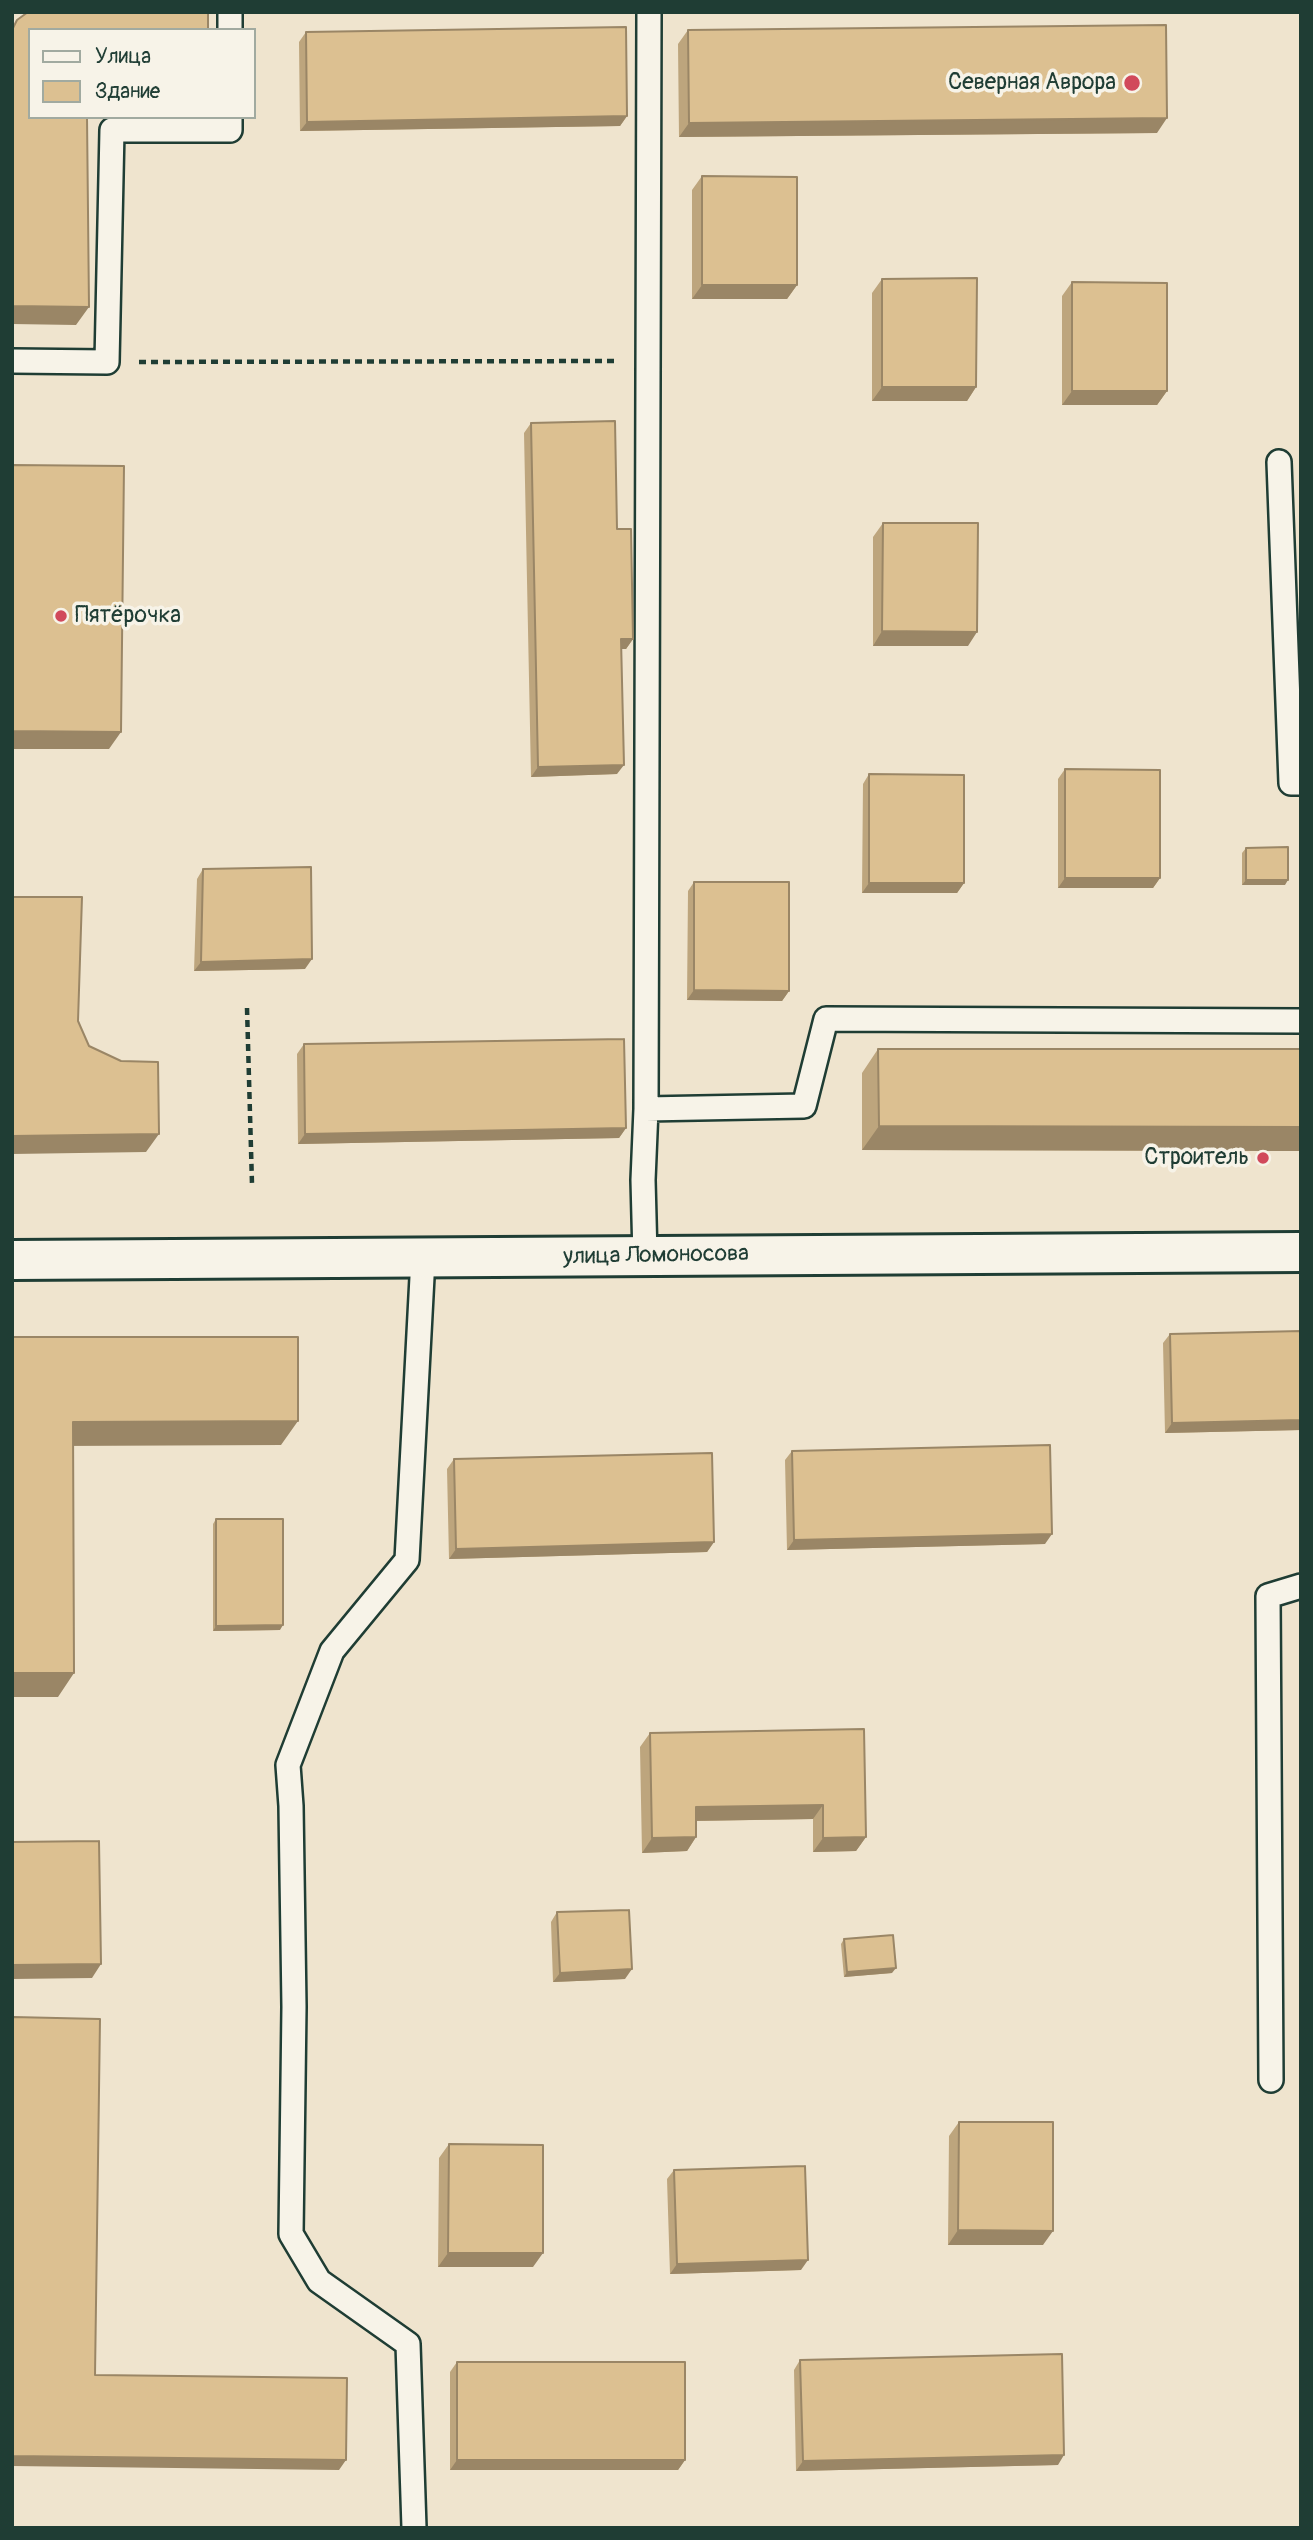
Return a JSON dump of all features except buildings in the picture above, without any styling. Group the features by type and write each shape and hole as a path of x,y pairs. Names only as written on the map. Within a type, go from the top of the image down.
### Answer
{"street":[{"name":"улица Ломоносова","path":"12,1260 1301,1252"}],"lane":[{"path":"645,1256 643,1180 646,1109 649,12"},
{"path":"12,361 107,362 113,131 230,130 230,119"},
{"path":"1279,462 1291,783 1301,783"},
{"path":"646,1109 804,1106 826,1019 1301,1021"},
{"path":"414,2528 408,2344 319,2281 291,2234 294,2007 288,1765 332,1651 407,1560 423,1258"},
{"path":"1272,2080 1268,1596 1301,1586"}],"path":[{"path":"107,362 648,361"},
{"path":"247,1008 252,1184"}],"place":[{"name":"Северная Аврора","path":"1132,83"},
{"name":"Пятёрочка","path":"61,616"},
{"name":"Строитель","path":"1263,1158"}]}
